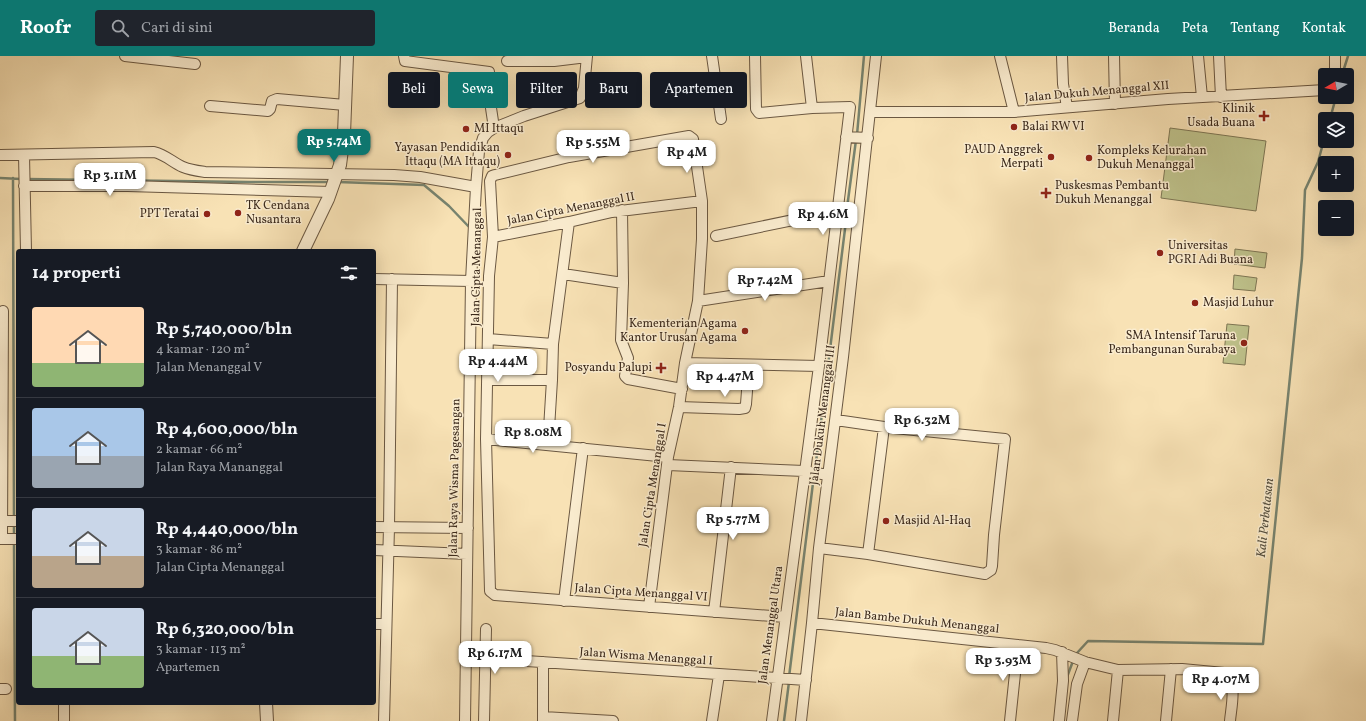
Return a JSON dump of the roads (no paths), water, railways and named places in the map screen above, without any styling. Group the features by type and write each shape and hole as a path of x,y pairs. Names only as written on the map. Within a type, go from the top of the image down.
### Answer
{"street":[{"path":"125,56 195,64"},
{"path":"304,249 335,182 343,150 347,56"},
{"path":"404,56 405,61 419,60 489,72 494,128 580,98 582,95 587,56 554,61 507,61"},
{"path":"712,56 721,118"},
{"path":"755,56 757,112 761,113 812,108 806,56"},
{"name":"Jalan Dukuh Menanggal III","path":"801,721 812,623 825,474 836,420 876,56"},
{"path":"1000,56 1014,112"},
{"path":"1062,56 1063,84 1067,107"},
{"path":"1114,56 1115,104"},
{"path":"1198,56 1202,97"},
{"path":"1219,56 1221,97"},
{"path":"1335,56 1335,68"},
{"name":"Jalan Dukuh Menanggal XII","path":"871,112 1014,112 1202,97 1318,90"},
{"path":"210,106 268,111 272,102 277,99 345,105"},
{"name":"Jalan Menanggal Utara","path":"772,721 779,679 785,618 808,472 829,281 848,137 850,107 812,108"},
{"name":"Jalan Raya Wisma Pagesangan","path":"465,721 471,281 479,151 483,138 494,128"},
{"name":"Jalan Cipta Menanggal I","path":"492,177 569,157 689,136 693,139 702,201 702,239 698,301 685,363 679,407 668,461 649,607"},
{"path":"848,137 867,138"},
{"path":"0,155 154,152 168,157 181,167 189,170 335,182"},
{"path":"24,155 26,249"},
{"path":"24,184 128,186 335,182 401,175 476,187"},
{"name":"Jalan Cipta Menanggal","path":"492,177 490,181 493,237 490,276 486,439 490,587 492,594 495,595"},
{"name":"Jalan Cipta Menanggal II","path":"493,237 622,210 702,201"},
{"path":"622,210 624,283 621,340 628,358 625,376 626,378 682,389"},
{"path":"716,236 838,211 858,210"},
{"path":"548,445 553,344 563,274 568,222"},
{"path":"563,274 624,283"},
{"path":"376,278 471,281"},
{"path":"384,721 389,527 392,279"},
{"path":"698,301 829,281"},
{"path":"3,311 7,539"},
{"path":"488,339 553,344"},
{"path":"685,363 819,366"},
{"path":"679,407 745,408 749,365"},
{"path":"487,380 552,380"},
{"path":"818,548 868,554 985,574 991,570 992,566 1005,439 884,427 836,420"},
{"path":"868,554 884,427"},
{"path":"486,439 583,448 668,461 825,474"},
{"path":"564,601 583,448"},
{"path":"714,612 731,467"},
{"path":"376,527 468,528"},
{"path":"376,550 467,554"},
{"name":"Jalan Cipta Menanggal VI","path":"495,595 785,618"},
{"name":"Jalan Bambe Dukuh Menanggal","path":"812,623 1046,648 1083,661 1118,670 1171,669 1224,673 1232,681 1230,721"},
{"path":"376,624 386,624"},
{"path":"484,721 484,658 486,629"},
{"path":"1010,721 1018,645"},
{"path":"1059,721 1063,653"},
{"name":"Jalan Wisma Menanggal I","path":"484,658 805,680"},
{"path":"1072,721 1077,684 1083,661"},
{"path":"543,662 543,719 613,721"},
{"path":"1166,721 1171,669"},
{"path":"1113,721 1118,670"},
{"path":"712,721 719,675"},
{"path":"376,692 385,692"},
{"path":"64,705 64,721"},
{"path":"266,705 266,721"}],"waterway":[{"path":"857,135 864,56"},
{"name":"Kali Perbatasan","path":"1344,68 1348,56"},
{"name":"Kali Perbatasan","path":"1332,112 1334,104"},
{"path":"847,208 856,140"},
{"name":"Kali Perbatasan","path":"1075,656 1088,641 1263,644 1302,258 1305,190 1318,162 1322,148"},
{"path":"0,178 21,179"},
{"path":"13,178 14,519"},
{"path":"26,179 329,182"},
{"path":"338,182 424,185 449,206 470,228"},
{"path":"815,470 847,213"},
{"path":"789,677 814,475"},
{"path":"14,524 14,537"},
{"path":"14,542 15,721"},
{"name":"Kali Perbatasan","path":"1067,677 1073,661"},
{"path":"784,721 789,682"}],"place":[{"name":"Klinik Usada Buana","path":"1264,116"},
{"name":"Balai RW VI","path":"1014,127"},
{"name":"MI Ittaqu","path":"466,129"},
{"name":"Yayasan Pendidikan Ittaqu (MA Ittaqu)","path":"508,155"},
{"name":"PAUD Anggrek Merpati","path":"1051,157"},
{"name":"Kompleks Kelurahan Dukuh Menanggal","path":"1089,158"},
{"name":"Puskesmas Pembantu Dukuh Menanggal","path":"1046,193"},
{"name":"TK Cendana Nusantara","path":"238,213"},
{"name":"PPT Teratai","path":"207,214"},
{"name":"Universitas PGRI Adi Buana","path":"1160,253"},
{"name":"Masjid Luhur","path":"1195,303"},
{"name":"Kementerian Agama Kantor Urusan Agama","path":"745,331"},
{"name":"SMA Intensif Taruna Pembangunan Surabaya","path":"1244,343"},
{"name":"Posyandu Palupi","path":"661,368"},
{"name":"Masjid Al-Haq","path":"886,521"}]}
